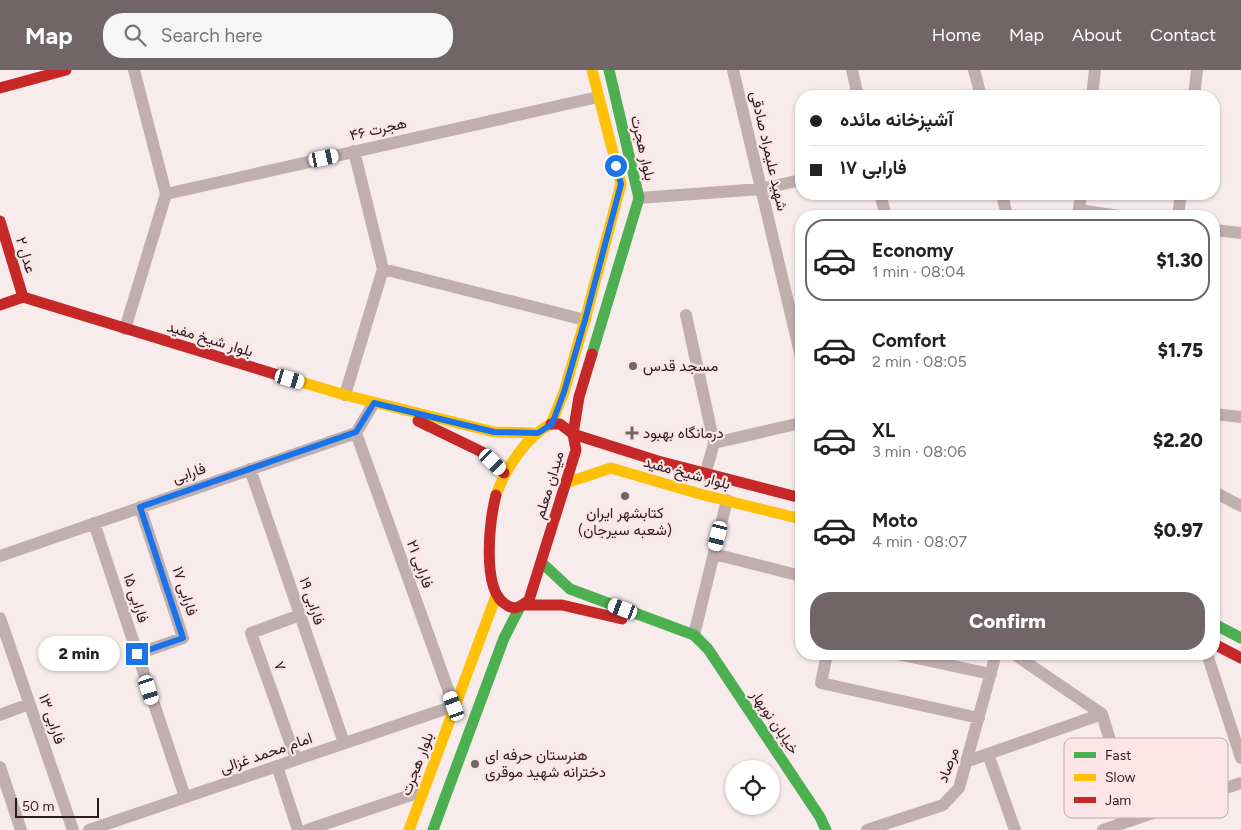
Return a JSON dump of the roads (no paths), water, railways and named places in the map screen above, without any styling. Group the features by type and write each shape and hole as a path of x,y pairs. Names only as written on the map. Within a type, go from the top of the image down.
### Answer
{"street":[{"path":"0,88 66,70"},
{"path":"125,328 166,194 134,70"},
{"name":"بلوار هجرت","path":"552,424 564,392 585,320 621,184 592,70"},
{"name":"بلوار هجرت","path":"573,434 579,397 639,198 609,70"},
{"name":"شهید علیمراد صادقی","path":"733,70 795,332"},
{"path":"852,70 857,90"},
{"path":"974,70 979,90"},
{"path":"1093,90 1095,70"},
{"path":"1195,90 1197,70"},
{"name":"هجرت ۴۶","path":"166,194 598,97"},
{"path":"345,395 383,269 354,151"},
{"path":"639,198 761,189 795,181"},
{"name":"عدل ۲","path":"0,221 23,298"},
{"path":"1220,231 1241,233"},
{"path":"383,269 585,320"},
{"path":"0,305 23,298"},
{"name":"بلوار شیخ مفید","path":"23,298 345,395 388,406"},
{"path":"686,316 714,443 705,474"},
{"path":"356,432 374,403"},
{"path":"388,406 494,432 538,433"},
{"path":"388,406 482,452 504,473"},
{"path":"1220,415 1241,417"},
{"name":"میدان معلم","path":"496,596 491,566 490,532 494,502 504,473 538,433 552,424 560,424 573,434 576,450 529,600 522,606"},
{"path":"714,443 795,424"},
{"name":"فارابی","path":"0,556 356,432"},
{"name":"فارابی ۲۱","path":"356,432 454,706"},
{"path":"482,452 491,442 494,432"},
{"name":"بلوار شیخ مفید","path":"573,434 617,449 705,474 795,496"},
{"path":"566,483 611,468 610,457 617,449"},
{"name":"بلوار شیخ مفید","path":"611,468 795,517"},
{"name":"فارابی ۱۹","path":"250,469 344,743"},
{"path":"1220,495 1241,506"},
{"path":"694,635 727,500"},
{"name":"فارابی ۱۷","path":"137,654 183,638 140,507"},
{"name":"فارابی ۱۵","path":"94,523 185,798"},
{"path":"714,554 795,574"},
{"path":"541,562 570,589 694,635"},
{"path":"562,605 566,593 570,589"},
{"path":"496,596 505,606 511,608 562,605 694,635"},
{"name":"بلوار هجرت","path":"409,830 496,596"},
{"path":"433,830 504,638 522,606"},
{"name":"۷","path":"296,760 251,633 300,615"},
{"path":"0,618 73,830"},
{"name":"فارابی ۱۳","path":"0,618 73,830"},
{"path":"1220,627 1241,638"},
{"name":"خیابان نوبهار","path":"694,635 708,649 820,817 826,830"},
{"path":"1220,647 1241,658"},
{"path":"826,660 821,683 979,718"},
{"path":"925,660 990,674"},
{"name":"مرصاد","path":"867,830 943,804 959,788 968,762 994,660"},
{"path":"1023,660 1102,714 1109,738"},
{"path":"1209,660 1241,758"},
{"path":"0,715 29,704"},
{"name":"امام محمد غزالی","path":"89,830 454,706"},
{"path":"968,762 1102,714"},
{"path":"988,754 1015,830"},
{"path":"277,766 298,830"},
{"path":"0,767 21,830"},
{"path":"1228,787 1241,783"},
{"path":"307,830 423,791"},
{"path":"1103,830 1137,818"}],"place":[{"name":"مسجد قدس","path":"633,366"},
{"name":"درمانگاه بهبود","path":"632,433"},
{"name":"کتابشهر ایران (شعبه سیرجان)","path":"625,496"},
{"name":"هنرستان حرفه ای دخترانه شهید موقری","path":"475,764"}]}
